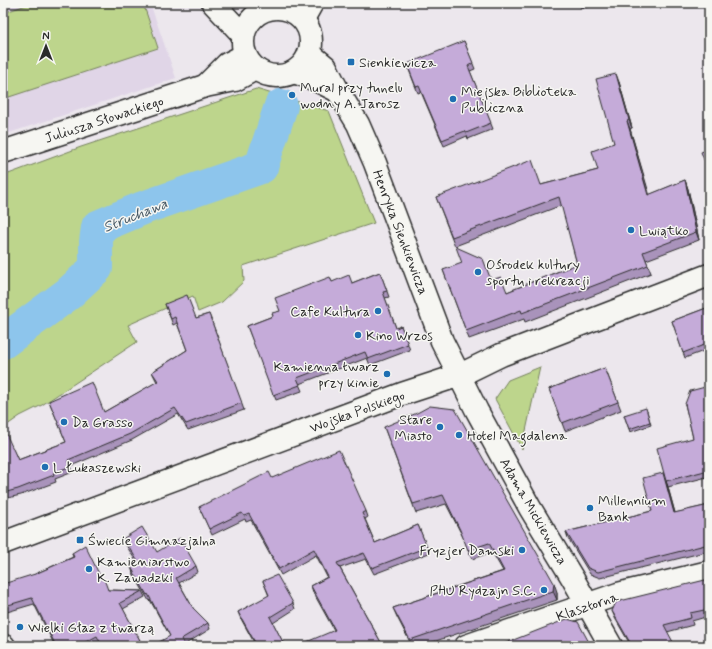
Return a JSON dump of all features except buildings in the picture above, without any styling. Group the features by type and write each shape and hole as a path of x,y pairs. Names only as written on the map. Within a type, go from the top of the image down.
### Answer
{"street":[{"path":"213,3 248,53 267,75 281,76 294,72 303,64 309,53 311,44 307,11 294,12 286,6 263,10 254,16 247,25 248,53"},
{"path":"224,3 254,16"},
{"name":"Juliusza Słowackiego","path":"3,152 204,86 227,64 248,53"},
{"name":"Henryka Sienkiewicza","path":"309,53 326,67 338,91 358,124 442,340 460,375"},
{"path":"294,72 316,80 338,91"},
{"name":"Wojska Polskiego","path":"3,543 413,390 460,375 501,356 709,275"},
{"name":"Adama Mickiewicza","path":"460,375 477,411 530,508 588,604 611,646"},
{"name":"Klasztorna","path":"466,646 618,594 709,572"}],"shaded area":[{"path":"3,3 150,3 176,78 3,135"}],"green space":[{"path":"32,3 143,3 158,48 3,99 3,13"},
{"path":"256,89 329,111 374,223 243,266 244,281 222,302 198,312 193,296 128,325 137,342 42,405 20,416 3,428 3,176 81,147"},
{"path":"540,367 522,449 495,399 508,380"}],"waterway":[{"name":"Struchawa","path":"3,342 68,294 96,268 96,242 98,227 143,208 261,167 281,106"}],"place":[{"name":"Sienkiewicza","path":"351,62"},
{"name":"Mural przy tunelu wodny A. Jarosz","path":"292,95"},
{"name":"Miejska Biblioteka Publiczna","path":"453,99"},
{"name":"Lwiątko","path":"631,230"},
{"name":"Ośrodek kultury sportu i rekreacji","path":"478,272"},
{"name":"Cafe Kultura","path":"378,311"},
{"name":"Kino Wrzos","path":"358,335"},
{"name":"Kamienna twarz przy kinie","path":"387,374"},
{"name":"Da Grasso","path":"64,422"},
{"name":"Stare Miasto","path":"440,427"},
{"name":"Hotel Magdalena","path":"459,435"},
{"name":"L Łukaszewski","path":"45,467"},
{"name":"Millennium Bank","path":"590,508"},
{"name":"Świecie Gimnazjalna","path":"80,540"},
{"name":"Fryzjer Damski","path":"522,550"},
{"name":"Kamieniarstwo K. Zawadzki","path":"89,569"},
{"name":"PHU Rydzajn S.C.","path":"544,590"},
{"name":"Wielki Głaz z twarzą","path":"20,627"}]}
